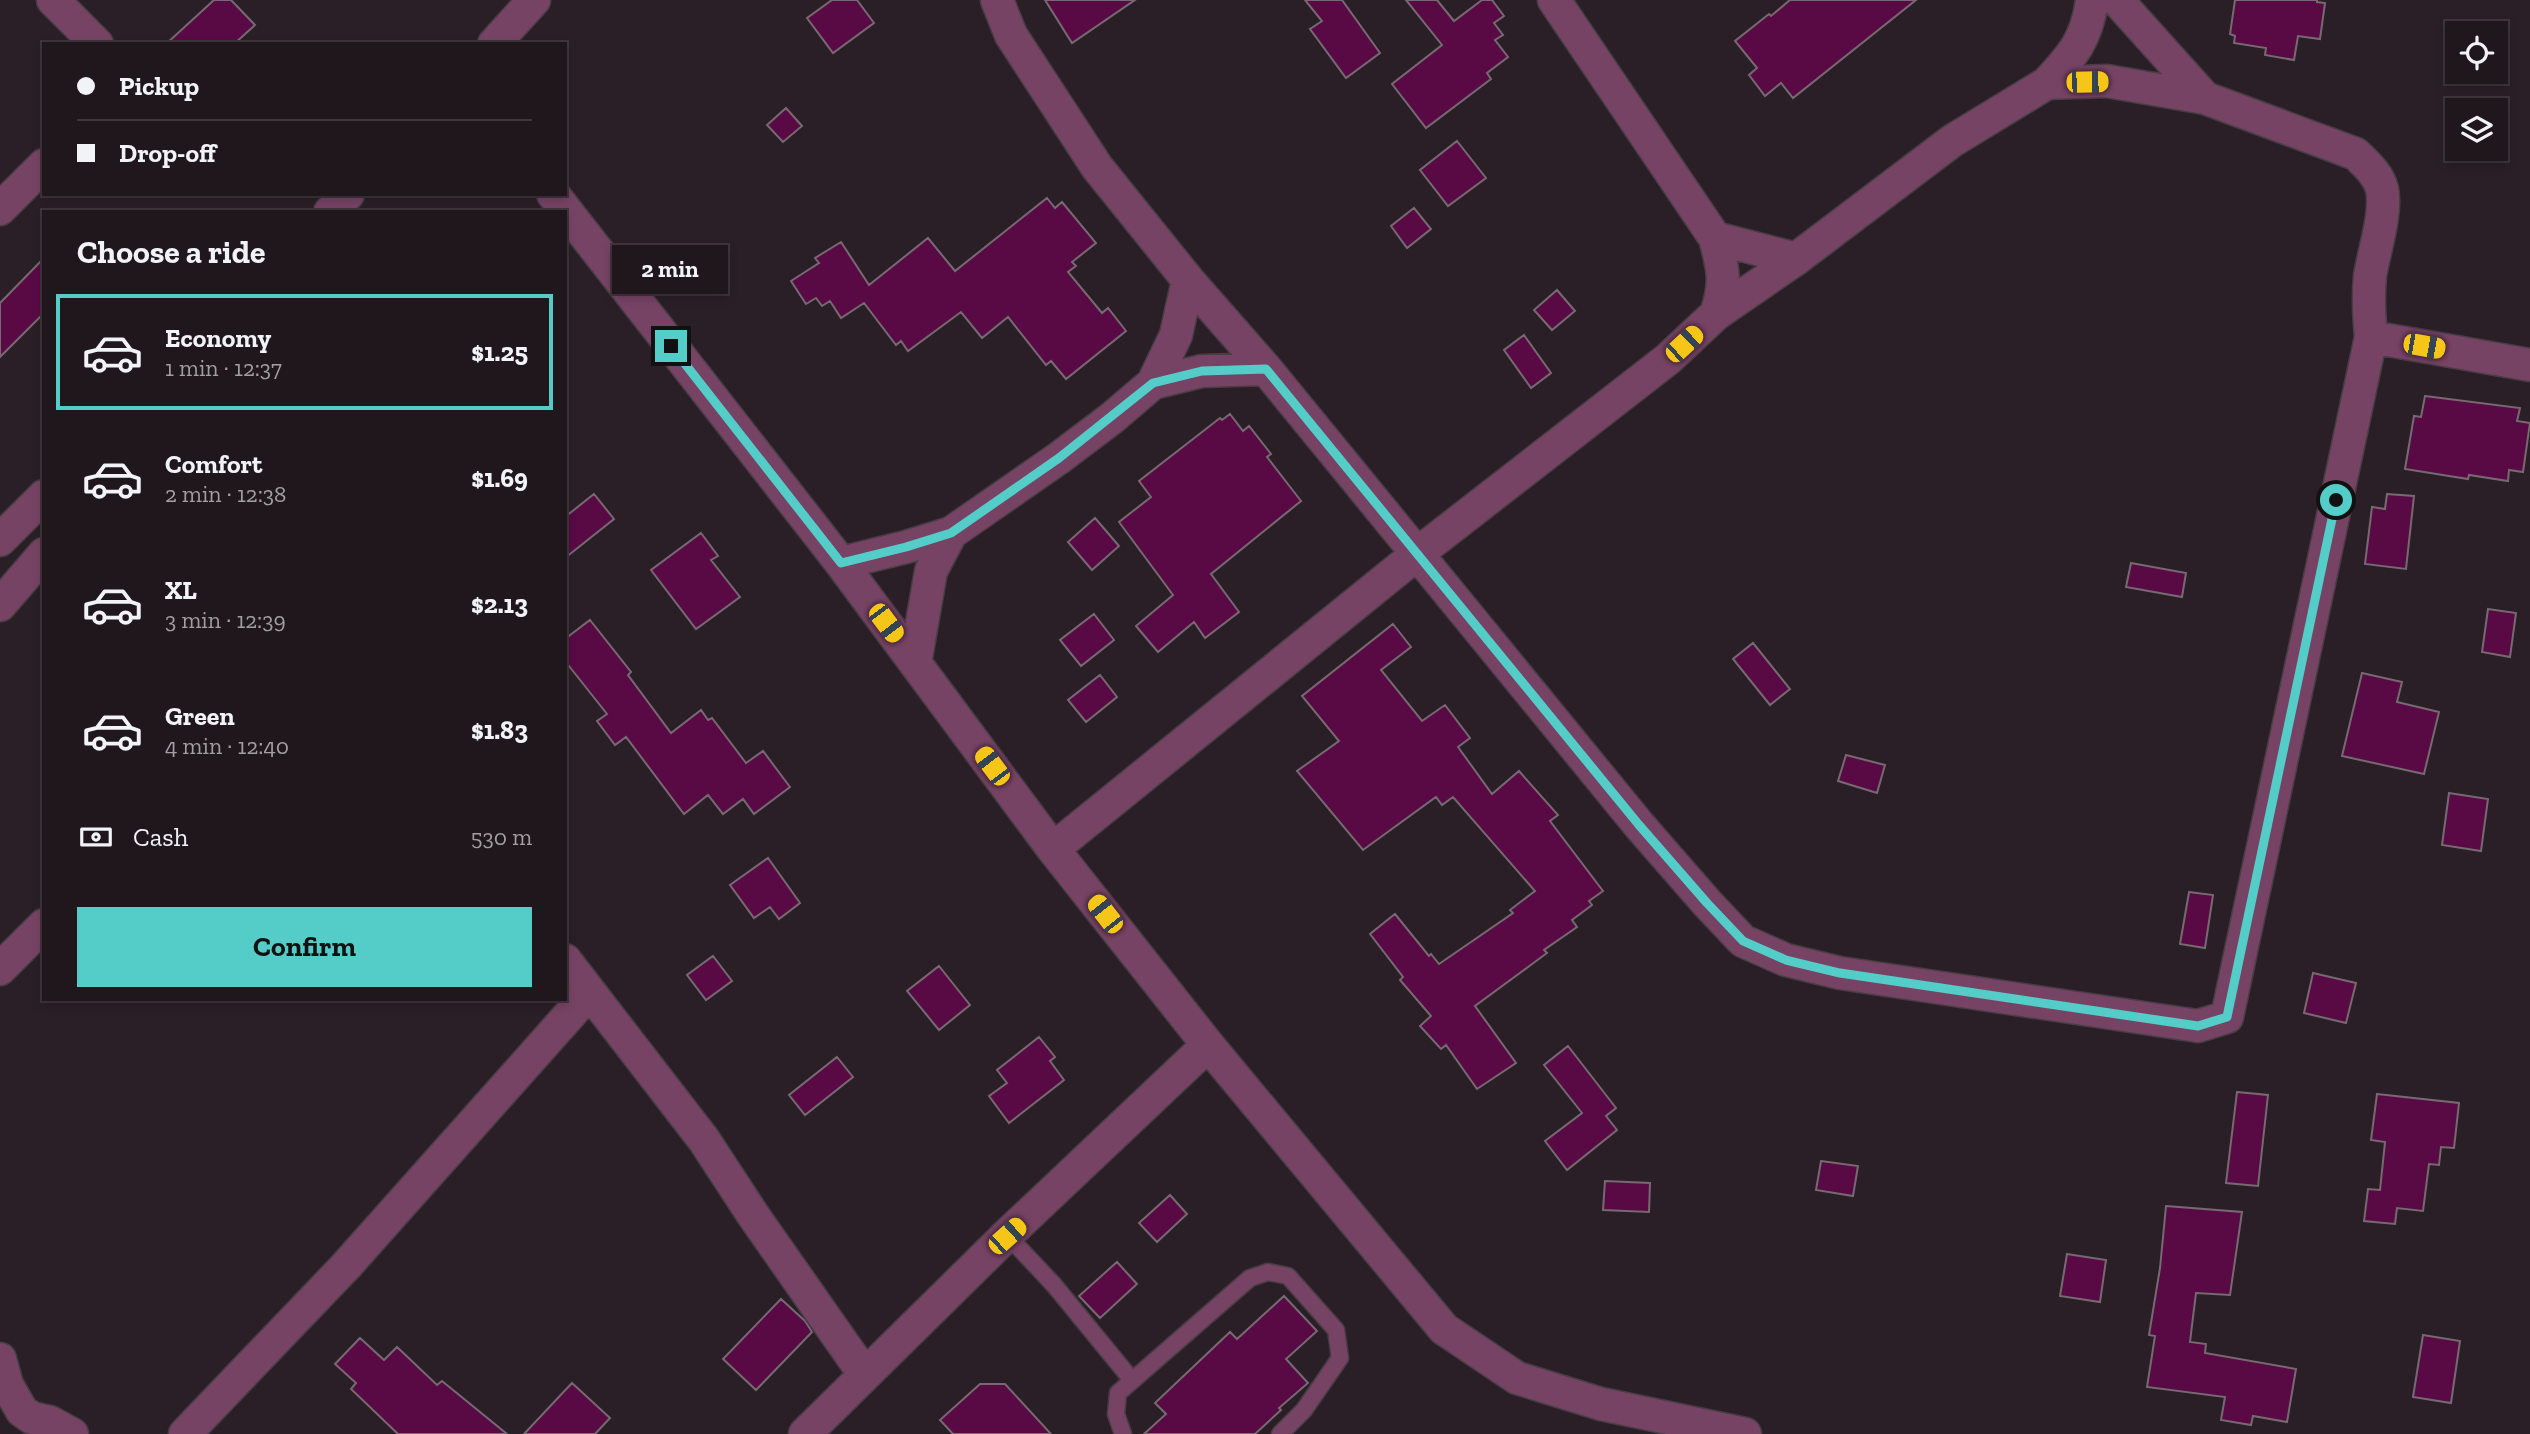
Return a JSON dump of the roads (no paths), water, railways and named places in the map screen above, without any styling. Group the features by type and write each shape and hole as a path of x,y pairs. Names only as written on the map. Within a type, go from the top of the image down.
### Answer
{"street":[{"path":"53,0 95,42"},
{"path":"496,42 534,0"},
{"path":"997,0 1011,35 1097,167 1639,825 1743,941 1786,960 1840,973 2198,1026 2227,1017 2371,337 2368,309 2370,277 2382,209 2382,189 2374,172 2356,154 2205,98 2107,81 2046,83"},
{"path":"1554,0 1715,238 1724,271 1723,294 1716,314"},
{"path":"1053,849 1416,554 1668,359 1716,314 1796,259 1952,141 2046,83 2071,57 2089,24 2092,0"},
{"path":"2117,0 2205,98"},
{"path":"0,209 42,167"},
{"path":"332,210 346,196"},
{"path":"555,196 565,210"},
{"path":"567,212 841,563 1053,849 1208,1045 1444,1329 1517,1378 1601,1404 1745,1434"},
{"path":"1715,238 1796,259"},
{"path":"1153,383 1176,335 1188,280"},
{"path":"2371,337 2530,365"},
{"path":"841,563 951,533 1059,458 1153,383 1202,371 1266,369"},
{"path":"0,540 42,498"},
{"path":"915,663 931,571 951,533"},
{"path":"0,605 42,556"},
{"path":"0,969 42,927"},
{"path":"567,963 704,1140 865,1375"},
{"path":"185,1434 346,1266 589,993"},
{"path":"806,1434 1007,1236 1208,1045"},
{"path":"0,1359 7,1385 22,1411 32,1418 50,1422 72,1434"}],"lane":[{"path":"1007,1236 1054,1285 1131,1379"},
{"path":"1123,1434 1116,1414 1118,1393 1250,1278 1268,1272 1288,1276 1336,1330 1340,1358 1304,1410 1280,1434"}]}
